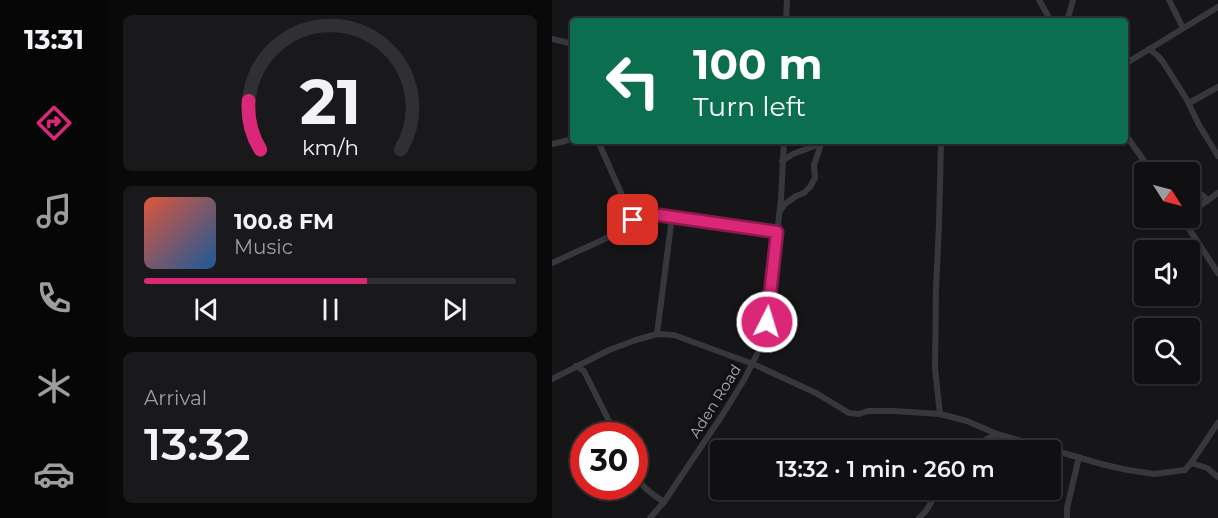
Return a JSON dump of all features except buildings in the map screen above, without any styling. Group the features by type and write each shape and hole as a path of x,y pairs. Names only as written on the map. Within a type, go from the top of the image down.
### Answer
{"street":[{"path":"786,18 787,0"},
{"path":"1040,0 1050,18"},
{"path":"1067,18 1073,0"},
{"path":"1169,0 1183,28"},
{"path":"1128,62 1218,7"},
{"path":"552,39 570,43"},
{"path":"1149,49 1163,62 1218,156"},
{"path":"1189,103 1218,87"},
{"path":"1128,138 1145,162"},
{"path":"552,144 570,140"},
{"path":"599,144 633,220"},
{"name":"Aden Road","path":"650,518 664,502 723,414 753,364 767,322 780,212 784,144"},
{"path":"783,161 793,154 818,144"},
{"path":"780,212 785,204 810,187 821,144"},
{"path":"940,414 935,369 941,144"},
{"path":"1200,193 1208,200"},
{"path":"1200,206 1218,193"},
{"path":"552,263 615,234 633,220 652,215 777,232"},
{"path":"657,334 672,217"},
{"path":"1189,228 1218,273"},
{"path":"552,379 627,343 657,334 674,335 753,364 816,393 849,412 859,414 868,411 894,411 940,414 967,421 997,434 1079,457 1128,470 1154,474 1185,470 1218,423"},
{"path":"576,366 584,371 610,422"},
{"path":"985,440 997,434"},
{"path":"1067,518 1067,508 1079,457"},
{"path":"1191,463 1207,468 1218,477"},
{"path":"648,491 664,502"},
{"path":"919,518 932,500"}],"route":[{"path":"633,220 659,215 777,232 767,322"}]}
